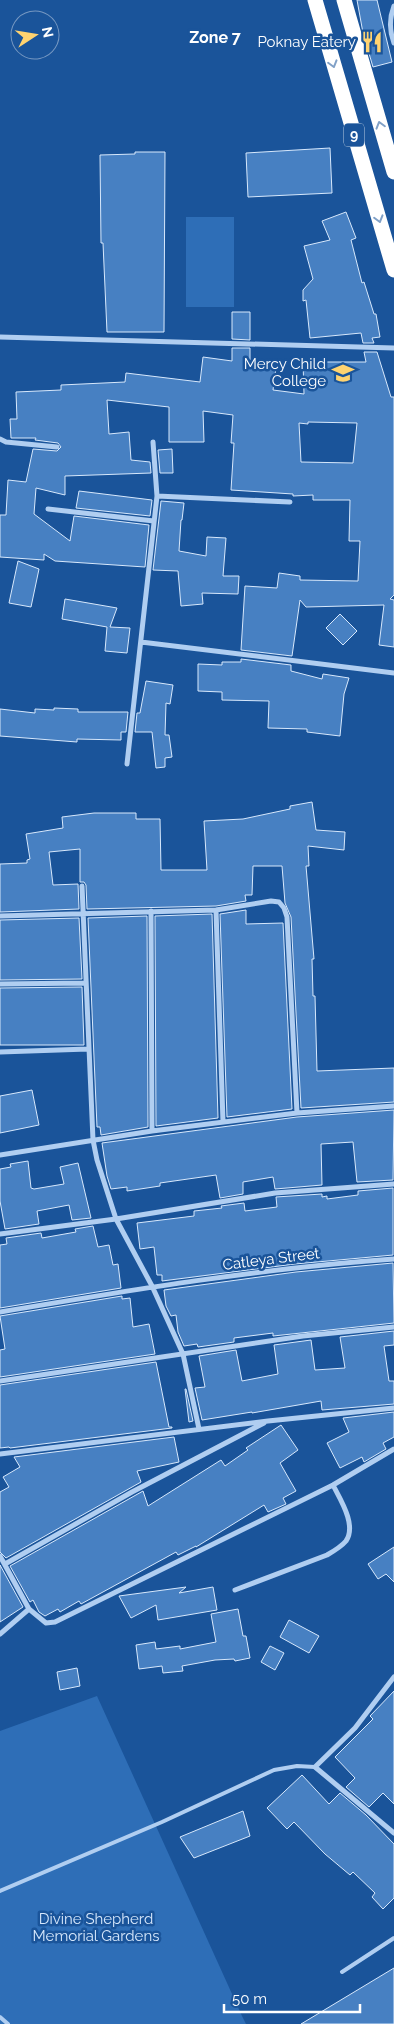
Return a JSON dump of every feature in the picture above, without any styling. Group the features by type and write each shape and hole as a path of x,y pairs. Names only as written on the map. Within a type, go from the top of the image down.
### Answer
{"highway":[{"name":"9","path":"315,0 394,270"},
{"name":"9","path":"344,0 394,172"}],"street":[{"path":"394,6 391,14 390,32 394,43"},
{"path":"0,337 394,348"},
{"path":"0,439 6,442 57,447"},
{"path":"127,764 154,521 156,496 153,442"},
{"path":"156,496 290,502"},
{"path":"48,509 154,521"},
{"path":"141,642 394,673"},
{"path":"82,886 88,1049 93,1140 97,1160 116,1219 152,1286 183,1354 199,1429"},
{"path":"0,916 216,910 271,901 279,902 284,908 287,917 297,1113"},
{"path":"216,910 223,1122"},
{"path":"151,912 152,1131"},
{"path":"0,984 85,984"},
{"path":"0,1052 88,1049"},
{"path":"0,1155 223,1122 297,1113 394,1106"},
{"path":"0,1234 116,1219 275,1193 394,1184"},
{"name":"Catleya Street","path":"0,1312 152,1286 297,1268 394,1259"},
{"path":"0,1381 303,1336 394,1327"},
{"path":"0,1454 199,1429 394,1408"},
{"path":"5,1564 132,1492 268,1421"},
{"path":"0,1556 29,1609 46,1623 55,1622 333,1485 394,1449"},
{"path":"235,1590 327,1555 347,1540 350,1533 348,1520 333,1485"},
{"path":"0,1634 29,1609"},
{"path":"394,1677 356,1728 315,1767 394,1833"}],"lane":[{"path":"0,1891 162,1822 274,1770 297,1766 315,1767"},
{"path":"342,1972 394,1938"},
{"path":"0,2018 8,2024"}],"green space":[{"path":"186,217 234,217 234,307 186,307"},
{"name":"Divine Shepherd Memorial Gardens","path":"97,1696 246,2024 0,2024 0,1731"}],"building":[{"path":"357,0 377,0 392,62 373,67 363,33"},
{"path":"330,148 332,193 248,197 246,153"},
{"path":"135,152 165,152 164,332 107,332 103,243 101,243 100,155 135,154"},
{"path":"346,212 356,238 351,240 362,283 364,282 374,314 376,314 380,337 372,338 374,343 363,343 361,333 310,338 306,300 303,301 303,290 313,279 304,246 330,240 322,221"},
{"path":"232,312 250,312 250,340 232,339"},
{"path":"232,348 250,348 250,364 276,368 273,390 304,394 303,362 366,362 364,352 377,352 391,397 394,397 394,595 390,599 394,600 394,647 379,645 384,605 306,607 300,600 292,656 241,650 245,586 277,588 279,573 300,576 300,580 358,581 360,541 349,541 350,500 313,500 313,495 293,496 293,494 231,490 234,443 231,443 233,415 203,411 204,442 169,442 169,407 107,400 109,434 129,432 131,460 150,462 151,473 65,476 65,495 36,488 34,514 70,541 74,516 149,525 145,567 55,561 44,554 44,560 0,557 0,515 6,515 8,480 26,482 33,449 57,451 61,447 58,443 35,440 36,438 11,438 10,419 17,419 16,392 61,390 61,385 125,382 126,373 200,382 203,357 232,361","holes":["299,423 357,423 353,463 301,462"]},
{"path":"172,449 173,473 160,473 158,450"},
{"path":"79,491 152,500 150,516 76,508"},
{"path":"161,501 184,503 179,551 206,556 207,537 226,538 223,576 239,576 238,594 202,593 203,604 181,606 178,571 153,570"},
{"path":"18,561 39,569 31,607 9,603"},
{"path":"65,599 117,608 110,627 130,628 127,653 105,651 107,627 62,619"},
{"path":"340,614 357,631 343,645 326,628"},
{"path":"241,659 291,665 291,671 322,679 323,674 349,678 344,694 340,736 307,732 307,729 268,728 269,701 222,700 222,692 198,691 198,664 222,665 222,662 241,662"},
{"path":"146,681 173,685 170,704 166,703 165,735 169,735 172,757 165,758 165,767 156,768 152,732 135,732 137,713 140,713"},
{"path":"54,708 78,709 78,712 128,712 126,732 121,732 121,740 77,739 77,742 0,736 0,709 35,713 35,709 54,710"},
{"path":"312,802 316,830 345,832 344,850 308,846 309,866 306,866 314,959 312,959 317,1071 394,1068 394,1102 301,1108 291,917 285,903 282,866 253,866 252,895 245,895 246,901 216,906 87,909 86,885 84,882 80,882 80,849 49,852 53,885 78,884 79,909 0,912 0,864 27,863 27,860 30,859 26,834 63,828 62,817 94,813 136,813 136,819 160,819 161,870 207,870 204,821 243,819 290,809 290,806"},
{"path":"246,910 246,924 283,923 292,1109 227,1117 220,914"},
{"path":"212,914 218,1118 156,1126 155,916"},
{"path":"147,916 148,1127 101,1135 100,1127 97,1127 88,918"},
{"path":"79,918 82,979 0,980 0,920"},
{"path":"82,987 84,1045 0,1045 0,988"},
{"path":"32,1090 39,1125 0,1133 0,1096"},
{"path":"394,1110 393,1180 357,1182 353,1142 321,1144 322,1185 275,1189 273,1177 243,1182 243,1194 220,1198 216,1175 160,1183 160,1186 127,1191 127,1187 111,1189 107,1176 102,1143 297,1117"},
{"path":"28,1161 31,1188 34,1189 64,1184 60,1167 78,1163 91,1218 72,1220 69,1205 37,1211 39,1224 5,1229 0,1201 0,1169 11,1167 10,1164"},
{"path":"393,1188 393,1255 295,1264 162,1281 162,1275 157,1275 154,1247 140,1249 137,1223 194,1216 194,1211 244,1203 245,1211 277,1207 276,1197 322,1194 322,1197 327,1196 327,1199 358,1195 358,1191"},
{"path":"93,1226 98,1247 109,1245 113,1265 118,1264 121,1288 0,1308 0,1245 7,1244 6,1238 41,1233 42,1238 76,1232 75,1229"},
{"path":"393,1263 394,1323 273,1336 273,1333 234,1338 234,1342 198,1347 197,1344 184,1346 178,1332 176,1315 171,1316 166,1306 164,1290 296,1272"},
{"path":"122,1296 122,1299 130,1298 133,1327 149,1324 155,1354 0,1377 0,1350 5,1349 0,1316"},
{"path":"394,1331 394,1345 384,1346 389,1381 394,1381 394,1404 322,1410 321,1401 202,1420 195,1388 205,1387 199,1356 236,1350 242,1381 278,1374 274,1345 311,1340 315,1370 345,1368 340,1337"},
{"path":"156,1362 169,1427 172,1428 0,1448 0,1385"},
{"path":"185,1389 193,1421 189,1422"},
{"path":"394,1412 394,1437 383,1443 386,1449 364,1462 362,1457 340,1468 327,1443 349,1432 343,1418"},
{"path":"281,1425 298,1450 280,1463 296,1491 283,1498 286,1504 268,1512 264,1505 196,1547 178,1555 176,1552 81,1604 79,1601 60,1612 58,1609 45,1616 39,1612 33,1600 30,1602 10,1566 143,1491 148,1506 221,1460 225,1466 248,1450 246,1448"},
{"path":"174,1437 179,1462 137,1471 141,1482 6,1558 0,1552 0,1492 9,1487 3,1477 20,1467 14,1457"},
{"path":"394,1547 394,1582 386,1574 378,1579 368,1564"},
{"path":"0,1565 23,1607 0,1622"},
{"path":"186,1587 179,1593 213,1587 217,1610 158,1620 156,1605 131,1618 119,1596"},
{"path":"238,1609 243,1636 246,1636 250,1658 235,1661 234,1659 215,1660 182,1666 183,1671 163,1673 162,1666 139,1669 136,1645 155,1642 156,1649 180,1646 180,1649 216,1642 211,1614"},
{"path":"289,1620 319,1636 309,1653 280,1637"},
{"path":"270,1646 284,1653 275,1670 261,1662"},
{"path":"77,1668 80,1686 60,1690 57,1672"},
{"path":"394,1691 394,1804 383,1793 369,1807 346,1787 355,1778 335,1757 373,1719 370,1716"},
{"path":"302,1775 329,1804 340,1793 366,1815 394,1844 394,1898 383,1909 372,1897 375,1893 353,1872 350,1875 325,1854 294,1822 287,1829 267,1808"},
{"path":"243,1811 250,1836 194,1858 180,1837"},
{"path":"394,1968 394,2024 301,2024"}],"place":[{"name":"Poknay Eatery","path":"372,42"},
{"name":"Mercy Child College","path":"343,373"}],"district":[{"name":"Zone 7","path":"215,37"}]}
